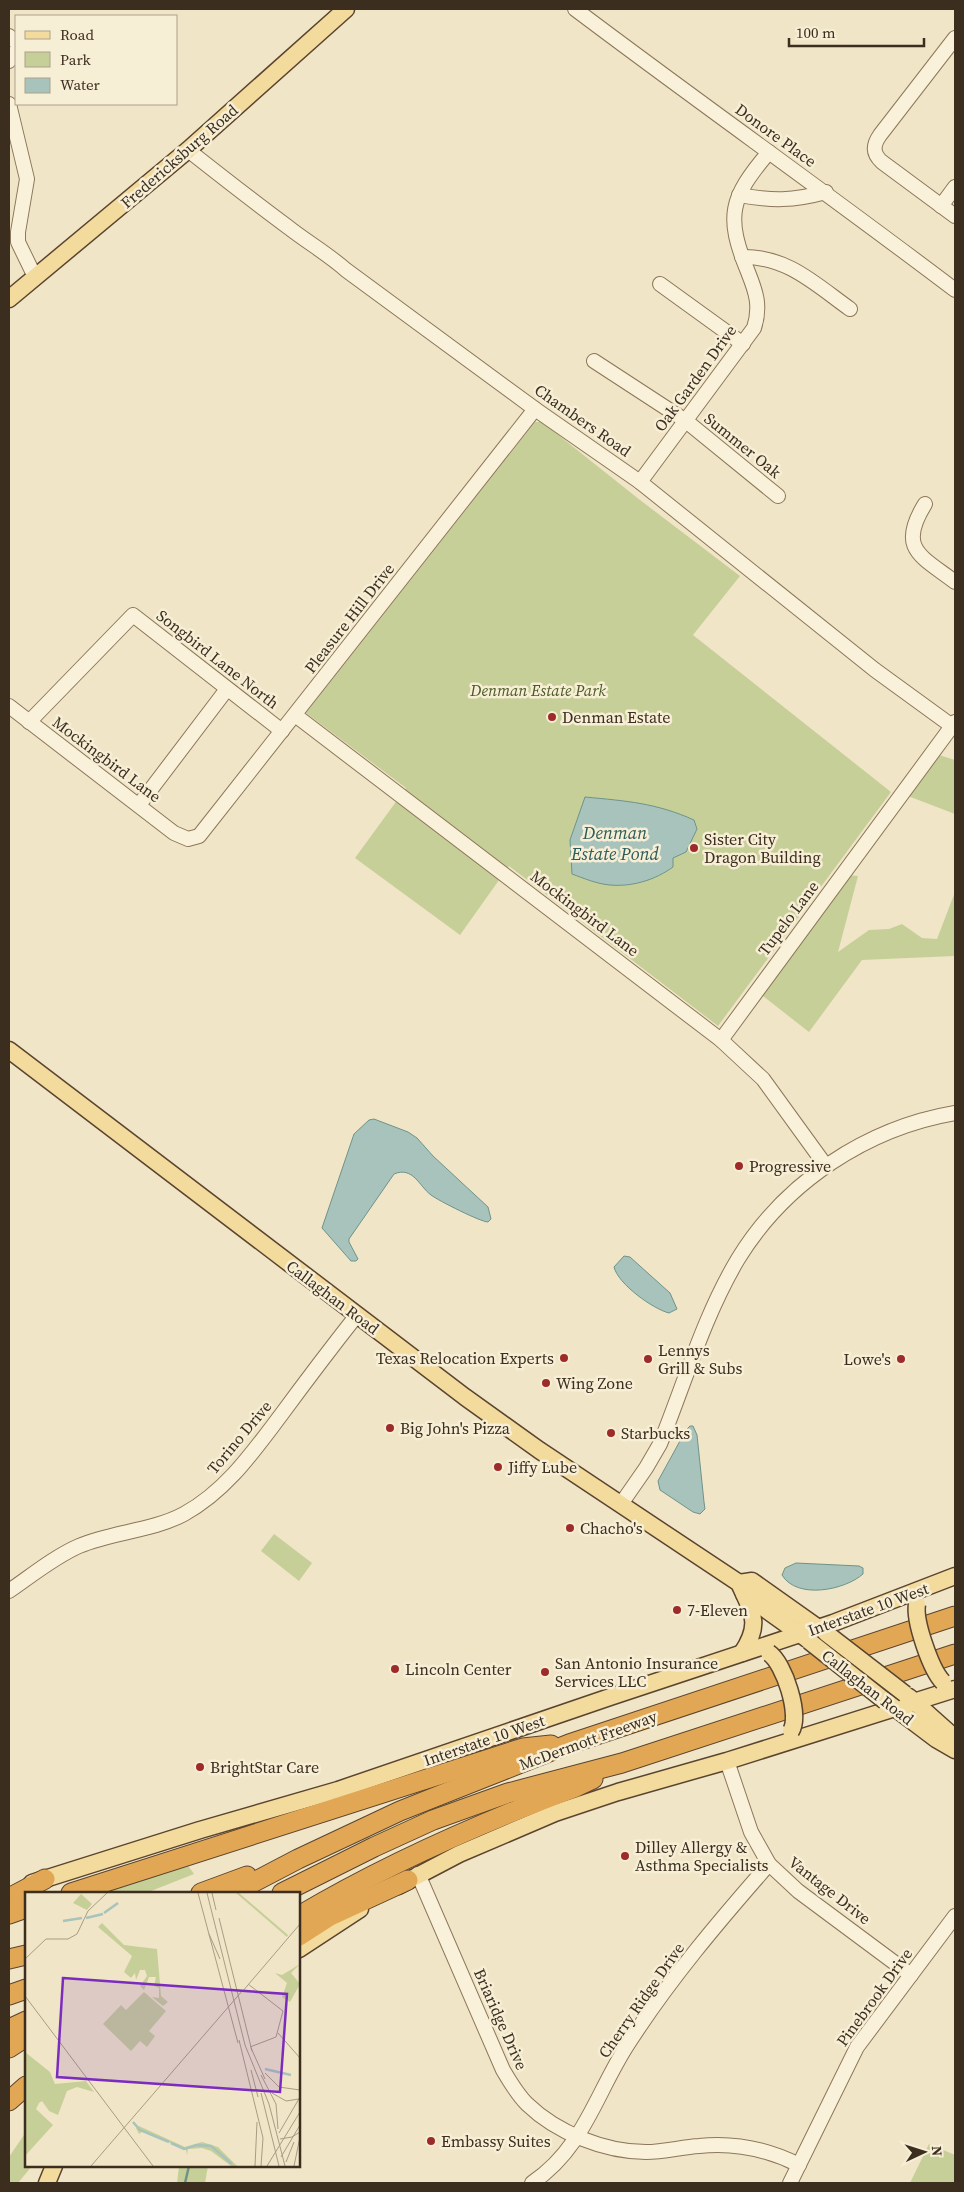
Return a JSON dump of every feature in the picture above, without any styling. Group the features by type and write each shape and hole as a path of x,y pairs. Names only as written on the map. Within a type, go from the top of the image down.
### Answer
{"highway":[{"name":"McDermott Freeway","path":"234,1892 298,1859 400,1812 570,1744 955,1616"},
{"name":"McDermott Freeway","path":"284,1892 374,1846 433,1820 508,1793 622,1763 955,1654"},
{"path":"74,1892 523,1748 570,1744"},
{"path":"300,1915 329,1898 446,1839 576,1787 622,1763"},
{"path":"204,1892 298,1859"},
{"path":"300,1935 330,1916 413,1877"},
{"path":"9,1898 45,1879"},
{"path":"9,1914 25,1908"},
{"path":"9,1959 25,1954"},
{"path":"9,1995 25,1989"},
{"path":"9,2030 25,2022"},
{"path":"9,2048 25,2038"},
{"path":"9,2087 25,2076"},
{"path":"9,2087 25,2082"},
{"path":"9,2101 25,2087"}],"main road":[{"name":"Fredericksburg Road","path":"9,299 188,150 346,9"},
{"name":"Callaghan Road","path":"9,1050 465,1398 742,1588 752,1582 813,1634 889,1704 936,1739 955,1750"},
{"name":"Interstate 10 West","path":"9,1890 200,1830 338,1790 813,1634 955,1576"},
{"path":"928,1587 920,1596 916,1615 934,1670 951,1687"},
{"path":"742,1588 754,1617 755,1626 750,1641 755,1652 780,1665 794,1708 794,1726 786,1737"},
{"name":"Callaghan Road","path":"813,1634 910,1697 952,1734"},
{"path":"300,1948 413,1877 500,1836 556,1813 618,1792 727,1761 786,1737 910,1697 951,1687"},
{"path":"951,1687 942,1709 952,1734"},
{"path":"47,2183 54,2167"}],"street":[{"name":"Donore Place","path":"575,9 826,192 955,290"},
{"path":"955,38 874,144 878,158 955,216"},
{"path":"9,104 27,179 18,242 35,277"},
{"name":"Chambers Road","path":"188,150 310,244 328,254 346,270 535,409 640,482 875,670 954,724"},
{"name":"Oak Garden Drive","path":"640,482 754,328 758,310 754,287 737,244 734,221 739,195 746,180 769,152"},
{"path":"941,206 955,187"},
{"path":"739,195 767,200 800,198 826,192"},
{"path":"742,257 757,257 781,262 850,309"},
{"path":"660,284 743,344"},
{"name":"Summer Oak","path":"594,360 686,421 778,496"},
{"name":"Pleasure Hill Drive","path":"186,838 194,839 207,829 535,409"},
{"path":"925,504 913,525 912,539 914,545 922,556 955,582"},
{"name":"Songbird Lane North","path":"30,722 133,615 282,731"},
{"path":"139,805 227,689"},
{"name":"Mockingbird Lane","path":"9,706 174,833 186,838"},
{"name":"Mockingbird Lane","path":"295,715 721,1040 768,1084 826,1166"},
{"name":"Tupelo Lane","path":"721,1040 954,724"},
{"path":"621,1504 660,1444 718,1297 738,1259 756,1232 776,1208 810,1177 849,1151 919,1121 955,1113"},
{"name":"Torino Drive","path":"9,1591 79,1546 172,1519 184,1514 211,1496 226,1484 249,1457 357,1315"},
{"name":"Vantage Drive","path":"727,1761 751,1832 770,1864 798,1891 911,1975"},
{"name":"Cherry Ridge Drive","path":"532,2183 561,2159 579,2136 617,2061 642,2024 715,1926 770,1864"},
{"name":"Briaridge Drive","path":"413,1877 495,2055 512,2085 529,2106 540,2115 579,2136 607,2147 643,2152 715,2144 732,2145 769,2152 799,2165"},
{"name":"Pinebrook Drive","path":"790,2183 857,2048 955,1916"}],"green space":[{"name":"Denman Estate Park","path":"535,422 542,422 740,576 693,635 891,792 718,1026 509,866 460,935 355,858 406,788 306,713"},
{"path":"939,755 955,760 955,814 908,796"},
{"path":"847,875 858,876 838,952 869,930 889,929 902,924 922,938 937,939 955,892 955,956 862,960 809,1032 759,993"},
{"path":"274,1534 312,1563 299,1581 261,1551"},
{"path":"184,1860 194,1874 149,1892 89,1892"},
{"path":"25,2133 25,2167 31,2167 18,2183 9,2183 9,2157"},
{"path":"929,2144 955,2155 955,2183 910,2183"},
{"path":"179,2167 208,2167 205,2183 177,2183"}],"water":[{"name":"Denman Estate Pond","path":"585,797 654,806 694,820 697,829 686,852 673,858 673,867 659,876 627,885 610,885 595,882 572,874 570,840"},
{"path":"374,1119 408,1132 417,1138 433,1156 488,1207 491,1219 488,1222 484,1221 442,1202 431,1195 411,1175 401,1172 394,1174 349,1239 358,1259 351,1261 322,1228 354,1134 369,1120"},
{"path":"624,1256 630,1257 670,1293 677,1309 669,1313 654,1307 622,1281 614,1267"},
{"path":"690,1426 693,1426 697,1435 705,1509 700,1514 693,1512 660,1490 658,1481"},
{"path":"796,1563 859,1566 863,1568 863,1574 855,1580 833,1588 809,1590 798,1588 789,1583 782,1575 785,1568"}],"waterway":[{"path":"185,2183 189,2167"}],"place":[{"name":"Denman Estate","path":"552,717"},
{"name":"Sister City Dragon Building","path":"694,848"},
{"name":"Progressive","path":"739,1166"},
{"name":"Texas Relocation Experts","path":"564,1358"},
{"name":"Lennys Grill & Subs","path":"648,1359"},
{"name":"Lowe's","path":"901,1359"},
{"name":"Wing Zone","path":"546,1383"},
{"name":"Big John's Pizza","path":"390,1428"},
{"name":"Starbucks","path":"611,1433"},
{"name":"Jiffy Lube","path":"498,1467"},
{"name":"Chacho's","path":"570,1528"},
{"name":"7-Eleven","path":"677,1610"},
{"name":"Lincoln Center","path":"395,1669"},
{"name":"San Antonio Insurance Services LLC","path":"545,1672"},
{"name":"BrightStar Care","path":"200,1767"},
{"name":"Dilley Allergy & Asthma Specialists","path":"625,1856"},
{"name":"Embassy Suites","path":"431,2141"}]}
